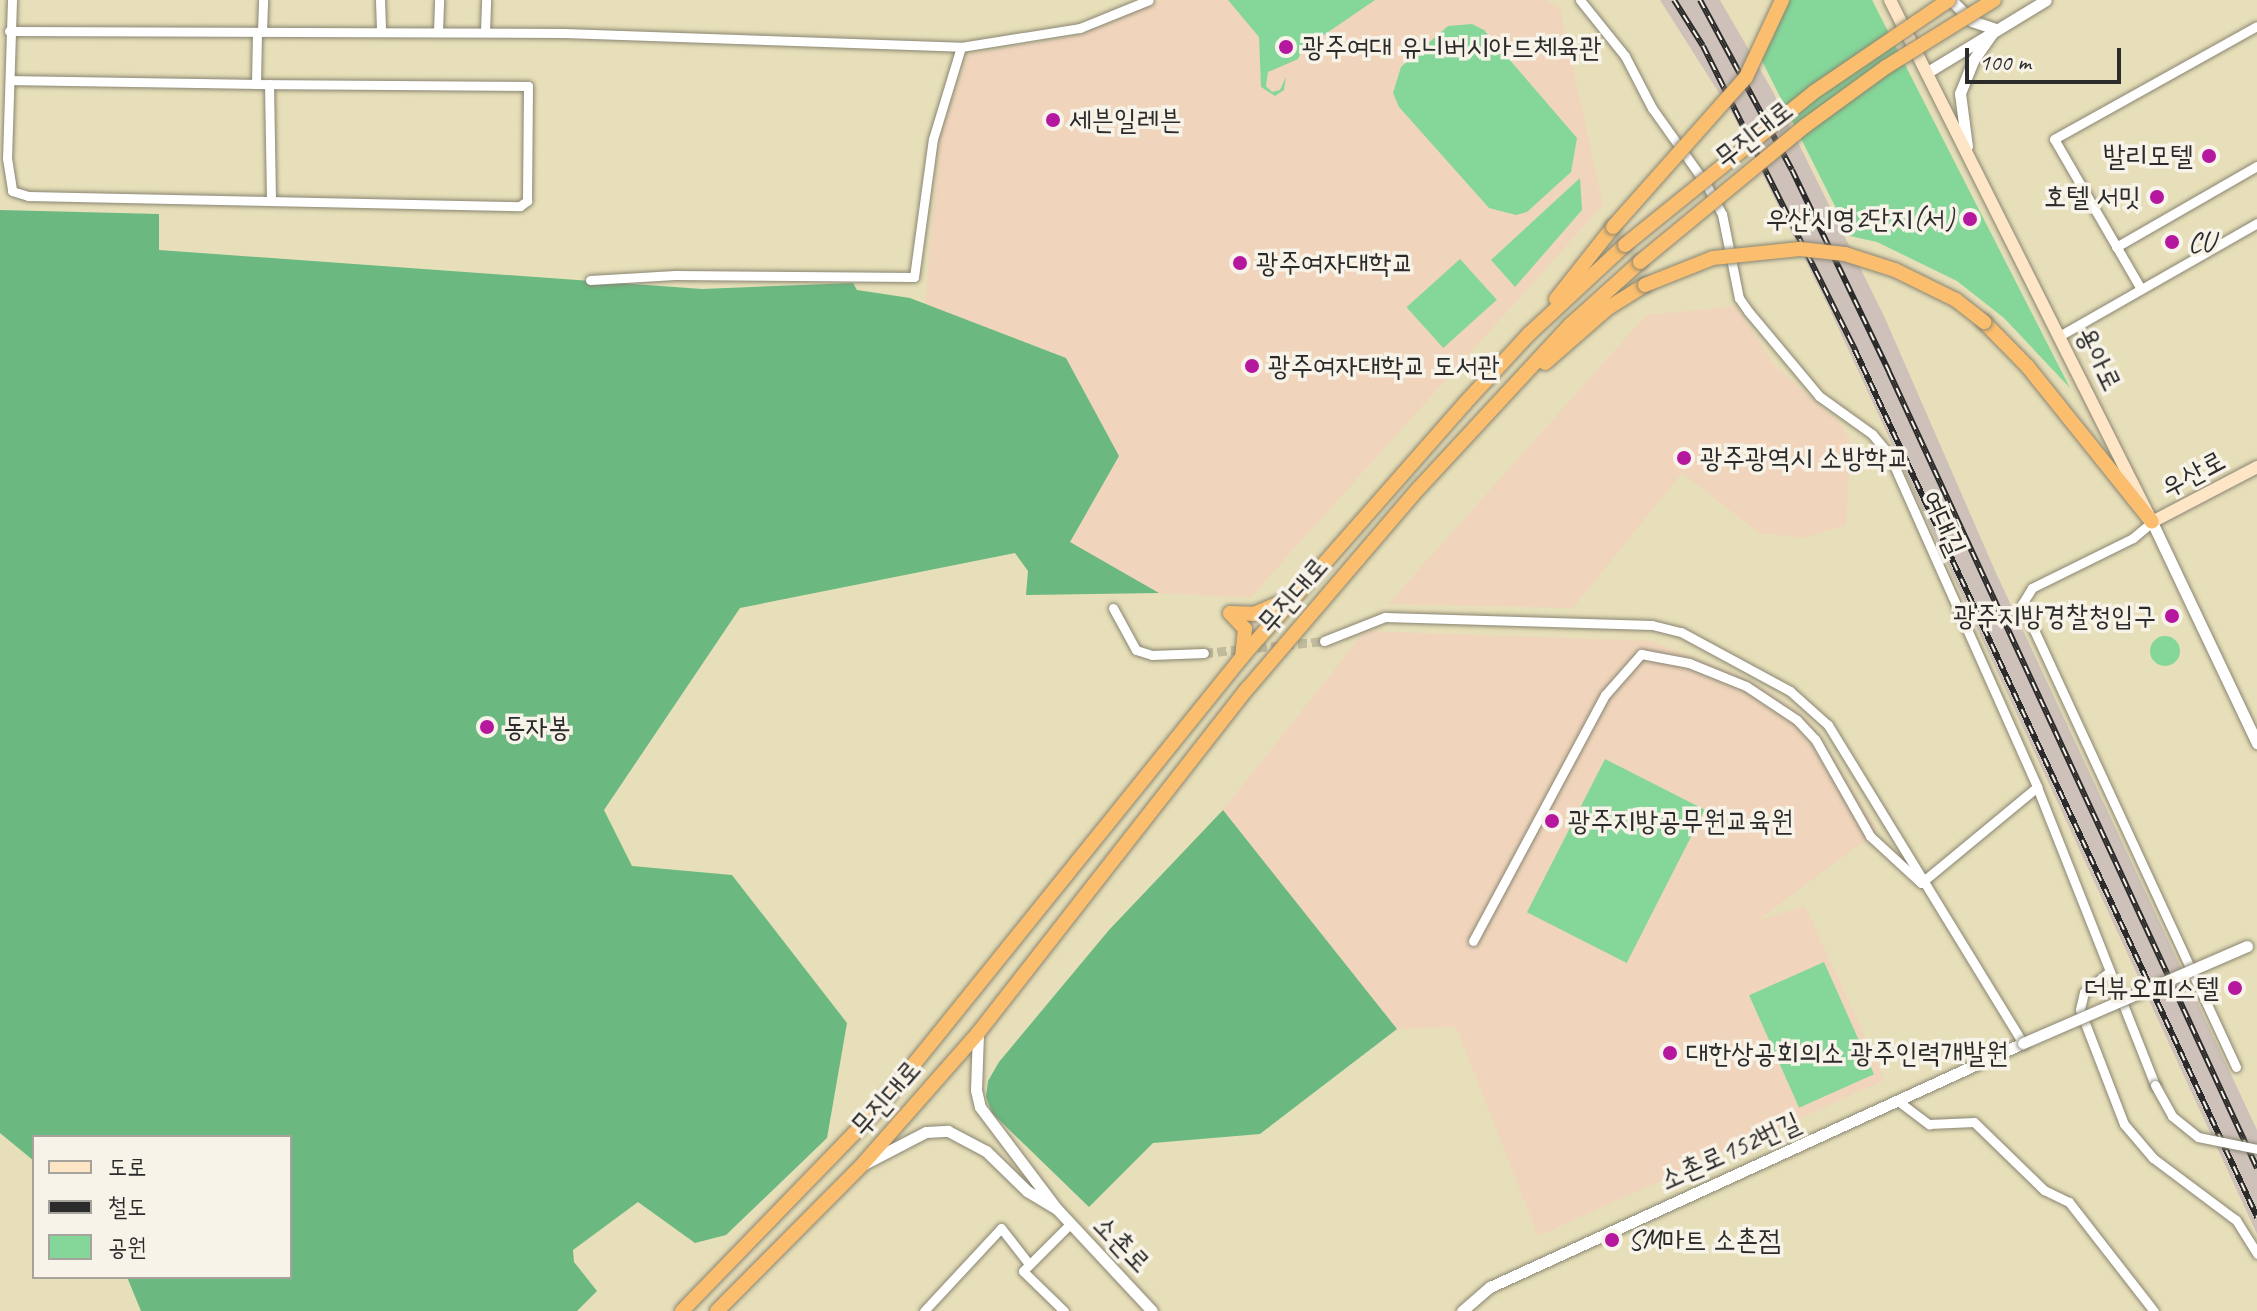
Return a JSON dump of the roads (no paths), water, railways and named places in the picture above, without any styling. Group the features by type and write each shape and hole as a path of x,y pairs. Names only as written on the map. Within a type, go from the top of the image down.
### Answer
{"highway":[{"path":"1529,334 1613,227 1746,77 1782,0"},
{"name":"무진대로","path":"682,1311 877,1110 1242,657 1529,334 1625,245 1814,92 1950,0"},
{"name":"무진대로","path":"717,1311 862,1165 978,1033 1248,688 1493,407 1640,262 1805,126 1886,67 1994,0"},
{"path":"1493,407 1608,308 1645,285 1713,258 1775,248 1845,254 1907,275 1984,322 2028,367 2152,522"},
{"path":"1242,657 1245,629 1230,613 1254,614 1296,596"}],"main road":[{"name":"용아로","path":"1896,2 1926,73 2061,335 2152,522"},
{"name":"우산로","path":"2152,522 2257,467"}],"street":[{"path":"10,80 528,86 527,201 520,206 28,196 12,191 3,158 10,80 5,48 12,0"},
{"path":"256,84 263,0"},
{"path":"380,0 381,32"},
{"path":"438,32 439,0"},
{"path":"485,32 486,0"},
{"path":"9,31 564,33 961,47 1080,28 1149,0"},
{"name":"여대길","path":"1580,0 1625,56 1652,108 1706,184 1722,214 1737,269 1739,298 1819,396 1872,434 1889,454 2037,787 2155,1085 2172,1116 2198,1137 2257,1149"},
{"path":"1950,0 1972,21 1995,29"},
{"path":"1926,73 2046,0"},
{"path":"2141,289 2054,139 2257,26"},
{"path":"1968,151 1960,93 1973,61 1995,29"},
{"path":"590,280 675,275 914,277 933,139 961,47"},
{"path":"269,84 271,201"},
{"path":"2116,247 2257,166"},
{"path":"2061,335 2257,223"},
{"path":"2152,522 2133,538 2032,588 2022,604 2236,1067"},
{"name":"용아로","path":"2152,522 2257,743"},
{"path":"1113,608 1136,650 1152,655 1204,653"},
{"path":"1324,641 1385,617 1580,621 1681,632 1811,707 1828,725 1921,883 2023,1043"},
{"path":"1473,941 1605,695 1641,654 1689,663 1746,686 1797,720 1815,739 1870,836 1921,883"},
{"path":"1921,883 2037,787"},
{"name":"소촌로152번길","path":"1462,1311 1490,1287 2023,1043 2252,944"},
{"path":"2109,972 2084,992 2080,1010 2124,1124 2153,1158 2236,1220 2257,1254"},
{"path":"978,1033 980,1107 1057,1209"},
{"path":"1898,1101 1929,1124 1974,1122 2044,1190 2069,1202 2154,1311"},
{"path":"862,1165 926,1132 948,1131 986,1151 1027,1191 1057,1209"},
{"name":"소촌로","path":"1057,1209 1152,1311"},
{"path":"1064,1311 1023,1271 1070,1224"},
{"path":"924,1311 1001,1228 1029,1264"}],"tunnel":[{"path":"1204,653 1324,641"}],"railway":[{"path":"1674,0 1703,46 1855,350 2257,1217"},
{"path":"1700,0 1792,170 1889,372 2257,1168"}],"place":[{"name":"광주여대 유니버시아드체육관","path":"1286,47"},
{"name":"세븐일레븐","path":"1053,120"},
{"name":"발리모텔","path":"2209,156"},
{"name":"호텔 서밋","path":"2157,197"},
{"name":"우산시영2단지(서)","path":"1970,219"},
{"name":"CU","path":"2172,242"},
{"name":"광주여자대학교","path":"1240,263"},
{"name":"광주여자대학교 도서관","path":"1252,366"},
{"name":"광주광역시 소방학교","path":"1684,458"},
{"name":"광주지방경찰청입구","path":"2172,616"},
{"name":"동자봉","path":"487,727"},
{"name":"광주지방공무원교육원","path":"1552,821"},
{"name":"더뷰오피스텔","path":"2235,988"},
{"name":"대한상공회의소 광주인력개발원","path":"1670,1053"},
{"name":"SM마트 소촌점","path":"1612,1240"}]}
